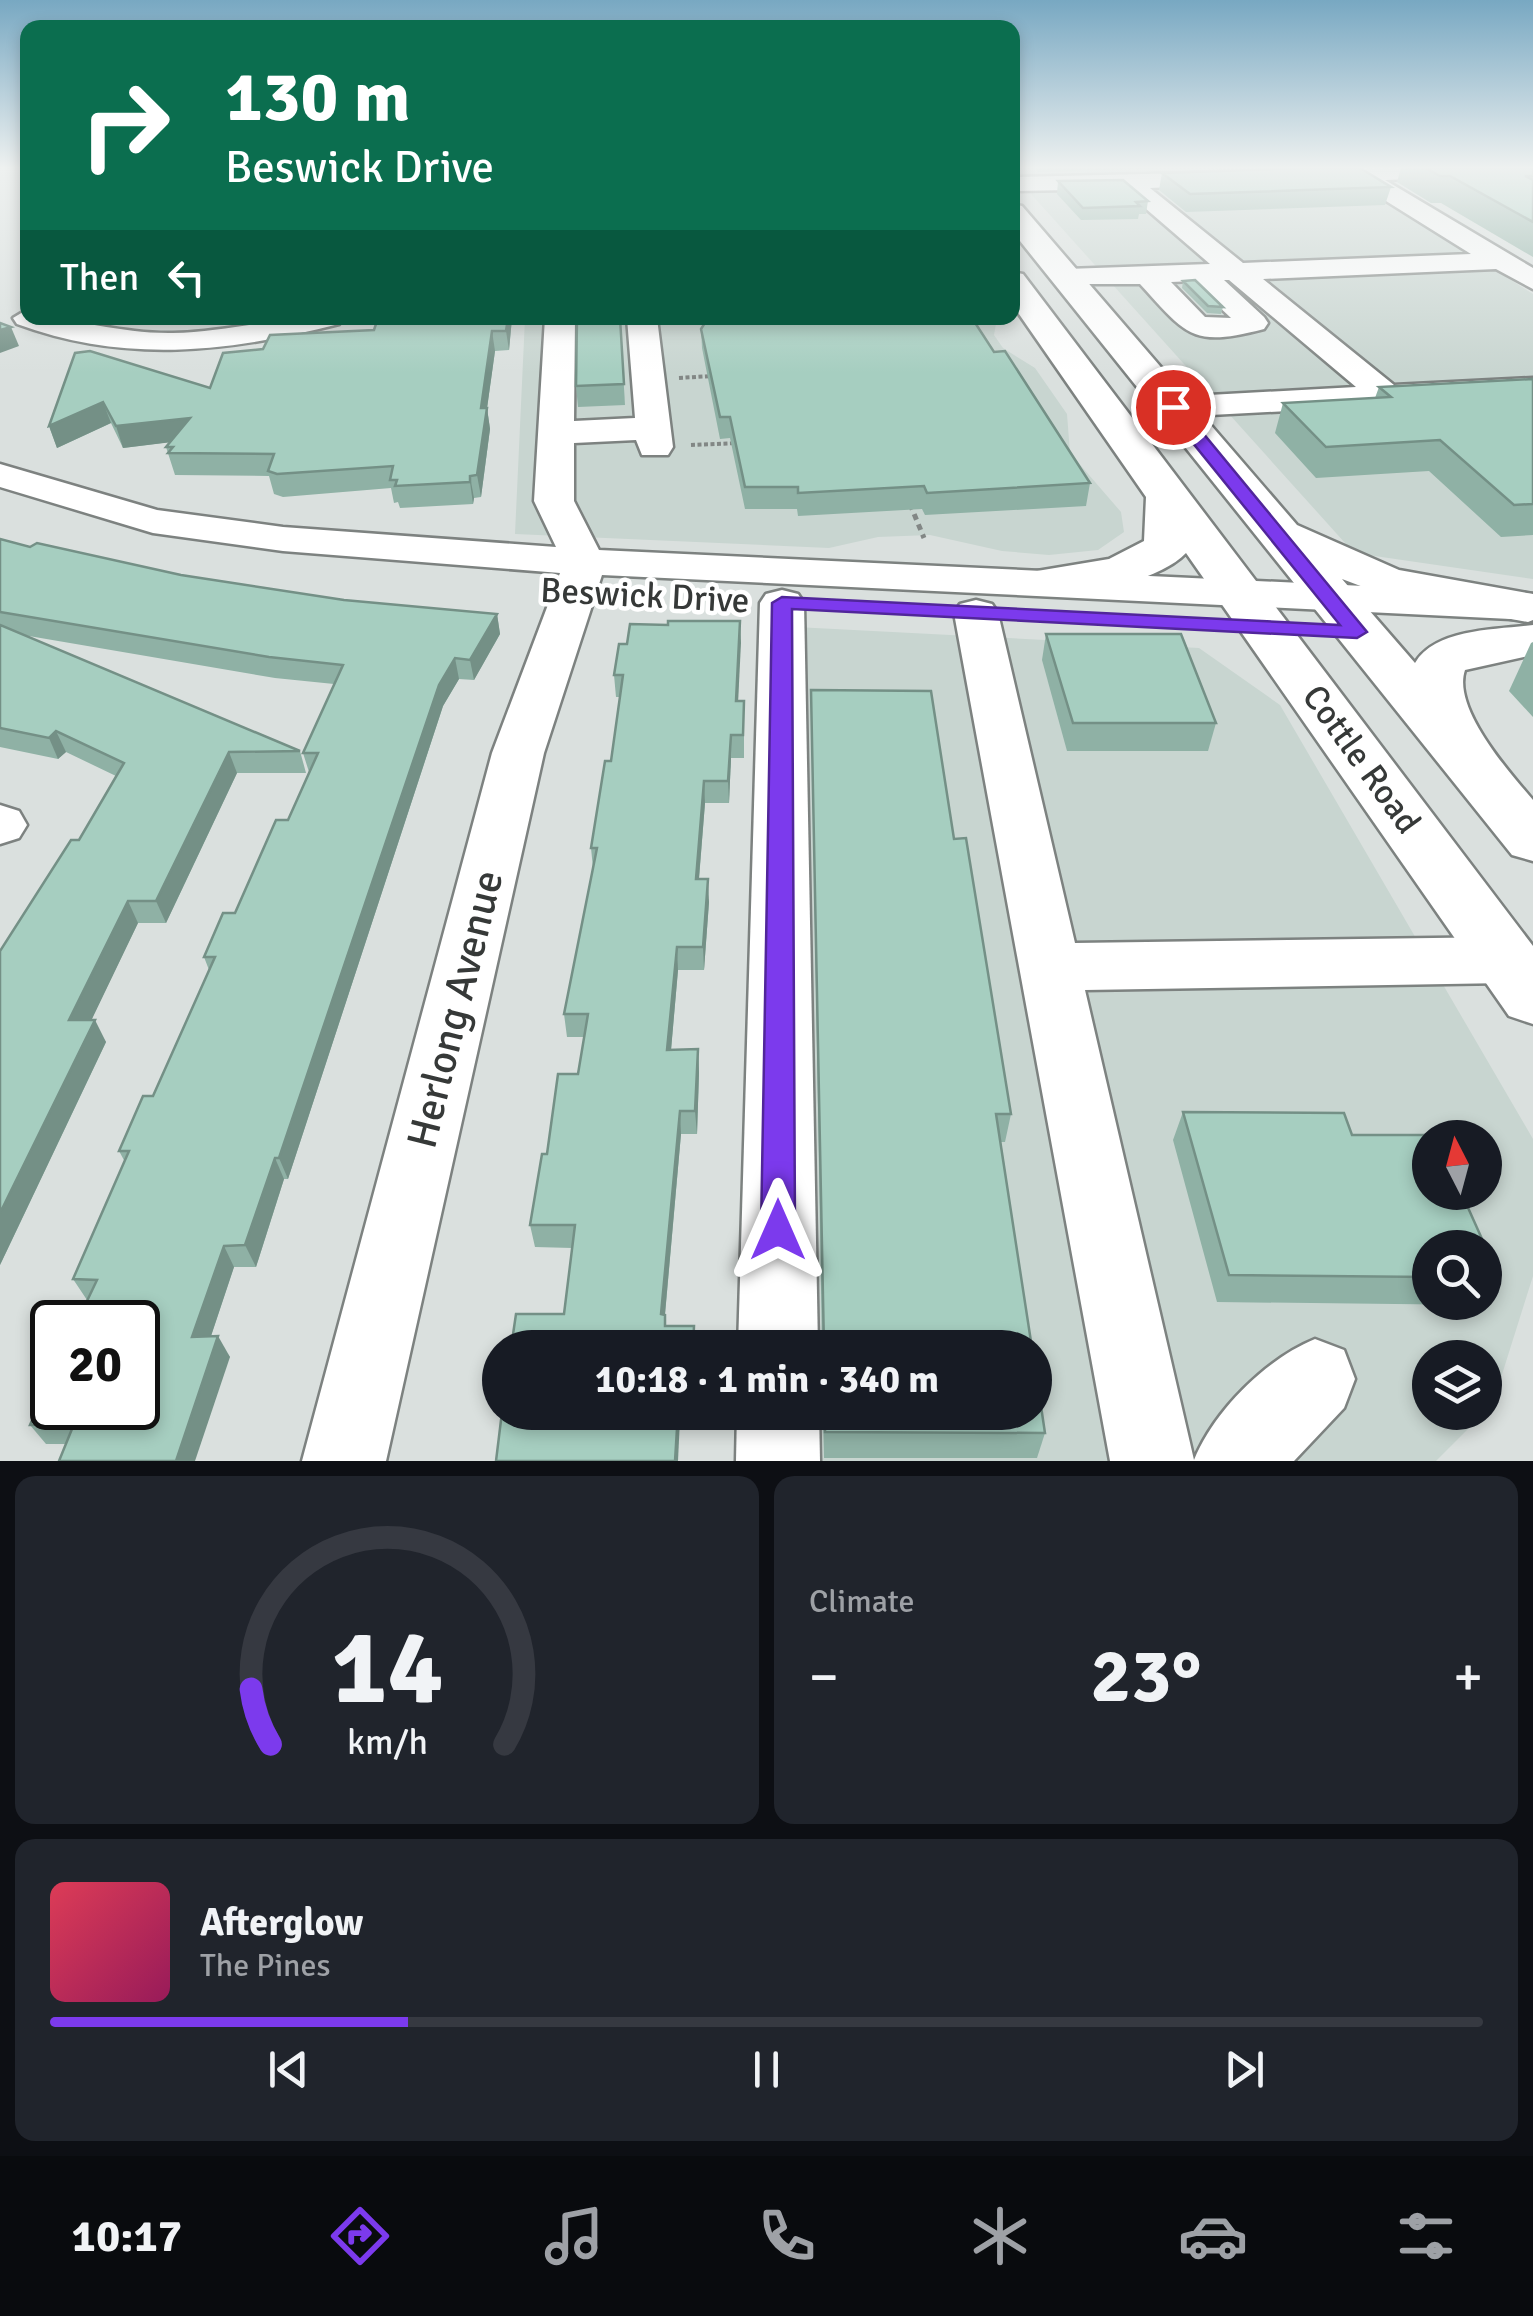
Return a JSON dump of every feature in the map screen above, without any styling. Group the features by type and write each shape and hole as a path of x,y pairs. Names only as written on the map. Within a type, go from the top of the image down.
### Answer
{"main road":[{"name":"Cottle Road","path":"1032,236 1533,840"},
{"name":"Cottle Road","path":"1020,292 1256,610 1519,978"},
{"path":"1042,583 1121,571 1166,548 1168,492"},
{"path":"1276,530 1356,571 1532,624"},
{"path":"1459,750 1435,680 1442,661 1532,624"}],"street":[{"path":"1196,236 1387,396"},
{"path":"1462,236 1533,280"},
{"path":"1067,278 1502,260"},
{"path":"1173,274 1196,326 1244,352 1290,401"},
{"path":"1173,274 1253,323 1244,352"},
{"path":"55,325 101,339 186,343 250,336 298,325"},
{"path":"560,325 554,500 580,578"},
{"path":"557,433 654,438 643,325"},
{"path":"1244,352 1318,337"},
{"path":"1173,407 1533,388"},
{"name":"Beswick Drive","path":"9,494 88,532 236,561 382,578 1042,583 1256,610"},
{"name":"Beswick Drive","path":"580,578 782,603 976,613 1256,610 1532,624"},
{"name":"Herlong Avenue","path":"344,1461 518,753 580,578"},
{"path":"778,1330 782,603"},
{"path":"976,613 1152,1461"},
{"path":"1052,967 1519,978"},
{"path":"1236,1461 1315,1379"},
{"path":"778,1430 778,1461"}],"path":[{"path":"648,380 726,376"},
{"path":"654,438 757,442"},
{"path":"902,487 924,538"}],"shaded area":[{"path":"1069,236 1442,236 1533,294 1533,579 1354,553"},
{"path":"525,325 996,325 994,335 1003,348 1035,368 1067,414 1070,453 1121,512 1124,532 1098,550 1049,555 1002,551 930,535 878,537 829,548 515,534"},
{"path":"758,625 1199,648 1280,705 1533,1139 1533,1276 1502,1374 1502,1340 1412,1340 1412,1430 1467,1430 1436,1461 742,1461 743,1430 1052,1430 1052,1330 744,1330"}],"building":[{"path":"1195,280 1223,307 1208,306 1183,281"},
{"path":"376,325 507,325 506,331 492,331 481,408 487,408 477,475 470,476 470,482 395,486 397,480 390,480 393,466 277,474 268,471 274,454 168,453 173,447 166,447 190,418 116,426 103,402 49,426 75,353 90,351 210,388 223,353 263,349 270,335 374,330"},
{"path":"577,325 620,325 624,384 576,386"},
{"path":"704,325 977,325 994,352 1005,351 1090,483 927,493 924,486 798,493 798,487 745,487 730,417 720,417 701,329"},
{"path":"1533,379 1533,504 1514,505 1440,440 1326,447 1283,403 1391,397 1379,387"},
{"path":"0,539 30,547 37,543 181,575 344,600 497,614 470,660 455,658 439,685 279,1158 275,1158 245,1245 224,1246 192,1337 218,1336 176,1461 59,1461 72,1430 160,1430 160,1300 87,1300 97,1280 73,1279 129,1151 119,1151 143,1096 153,1096 215,957 204,957 223,913 235,913 276,820 288,820 318,753 303,753 343,665 269,657 0,612"},
{"path":"668,621 740,621 736,701 744,701 743,735 731,735 728,781 704,781 696,879 708,879 703,947 677,947 667,1050 698,1049 695,1111 680,1111 661,1314 665,1315 665,1326 694,1326 694,1330 514,1330 516,1314 564,1314 575,1225 530,1225 542,1154 547,1154 558,1074 578,1074 588,1014 564,1014 597,848 591,848 605,761 611,761 623,675 614,675 619,644 627,644 630,624 668,625"},
{"path":"0,625 300,751 229,752 156,901 128,901 69,1020 95,1020 0,1213 0,951 71,840 79,840 124,763 56,731 49,738 0,728"},
{"path":"1046,634 1181,634 1216,723 1073,723"},
{"path":"811,690 931,691 954,839 966,838 1011,1114 996,1114 1029,1330 824,1330"},
{"path":"1183,1112 1344,1113 1352,1135 1412,1135 1412,1210 1469,1210 1478,1230 1412,1230 1412,1277 1229,1275"},
{"path":"500,1430 677,1430 675,1461 496,1461"},
{"path":"1045,1430 1045,1433 825,1432"}],"route":[{"path":"778,1230 778,638 782,603 1357,632 1173,407"}]}
